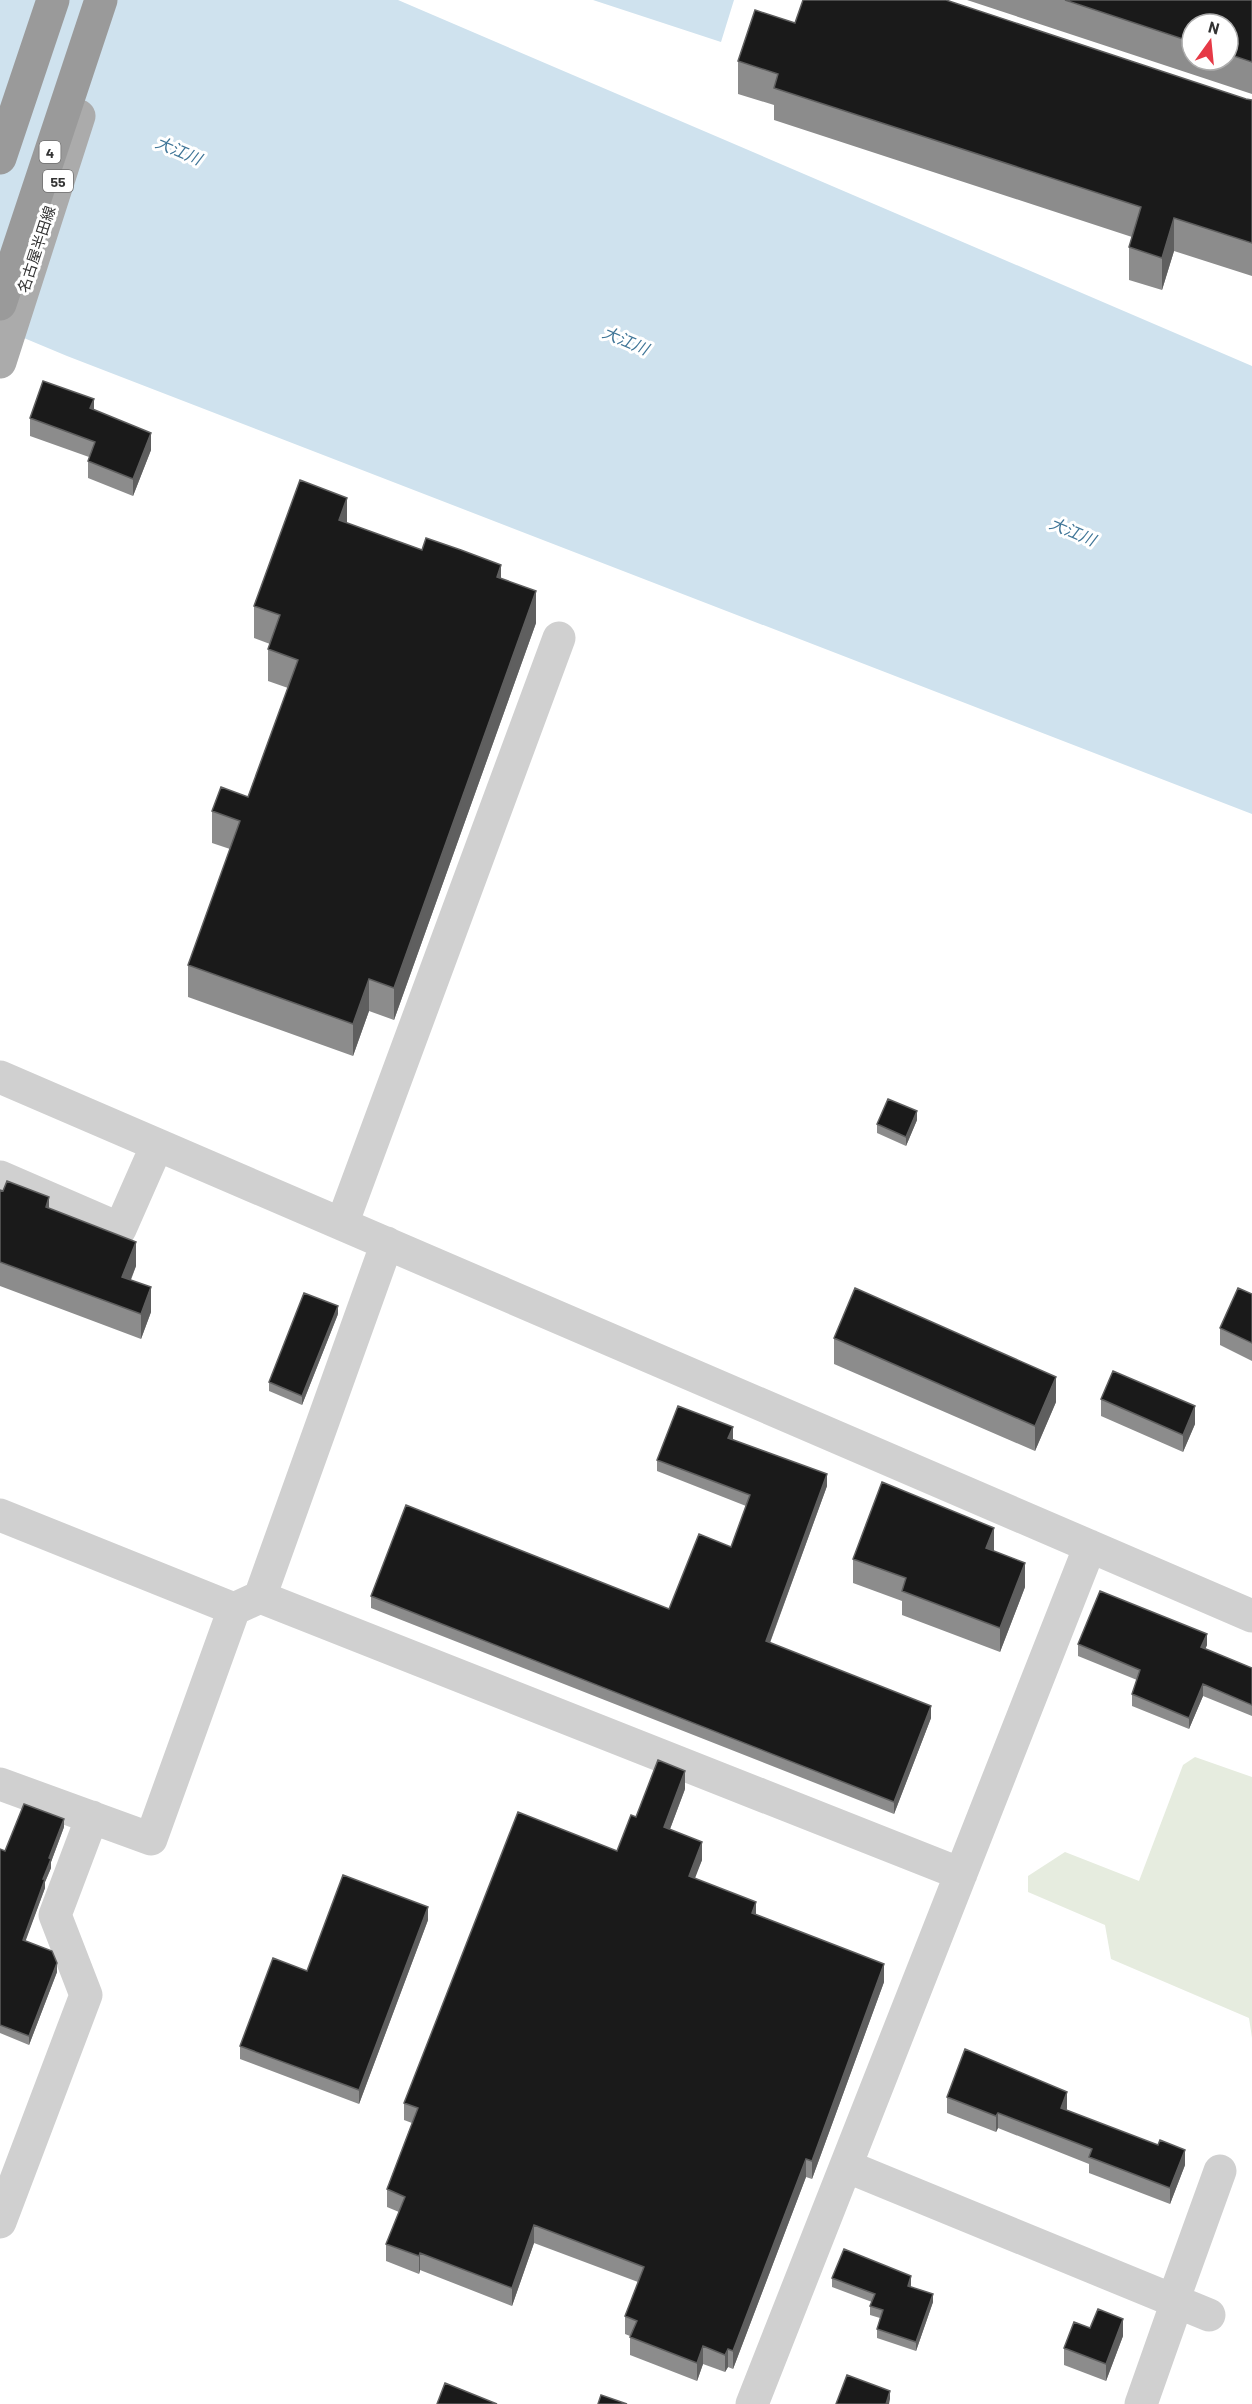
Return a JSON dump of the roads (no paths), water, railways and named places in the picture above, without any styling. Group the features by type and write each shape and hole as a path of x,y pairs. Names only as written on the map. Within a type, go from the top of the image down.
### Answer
{"highway":[{"path":"0,158 53,0"},
{"name":"4","path":"0,304 101,0"}],"main road":[{"path":"0,111 36,0"},
{"name":"名古屋半田線","path":"0,362 117,0"}],"street":[{"path":"342,1224 559,638"},
{"path":"0,1077 1252,1616"},
{"path":"0,1177 120,1229 157,1145"},
{"path":"0,1784 151,1839 247,1603 387,1244"},
{"path":"0,1515 247,1603 961,1874"},
{"path":"752,2404 1090,1546"},
{"path":"0,2222 86,1995 55,1915 92,1817"},
{"path":"846,2166 1209,2315"},
{"path":"1141,2404 1220,2171"}],"water":[{"name":"大江川","path":"0,0 398,0 1252,366 1252,814 67,356 0,328"},
{"path":"593,0 734,0 721,42"}]}
